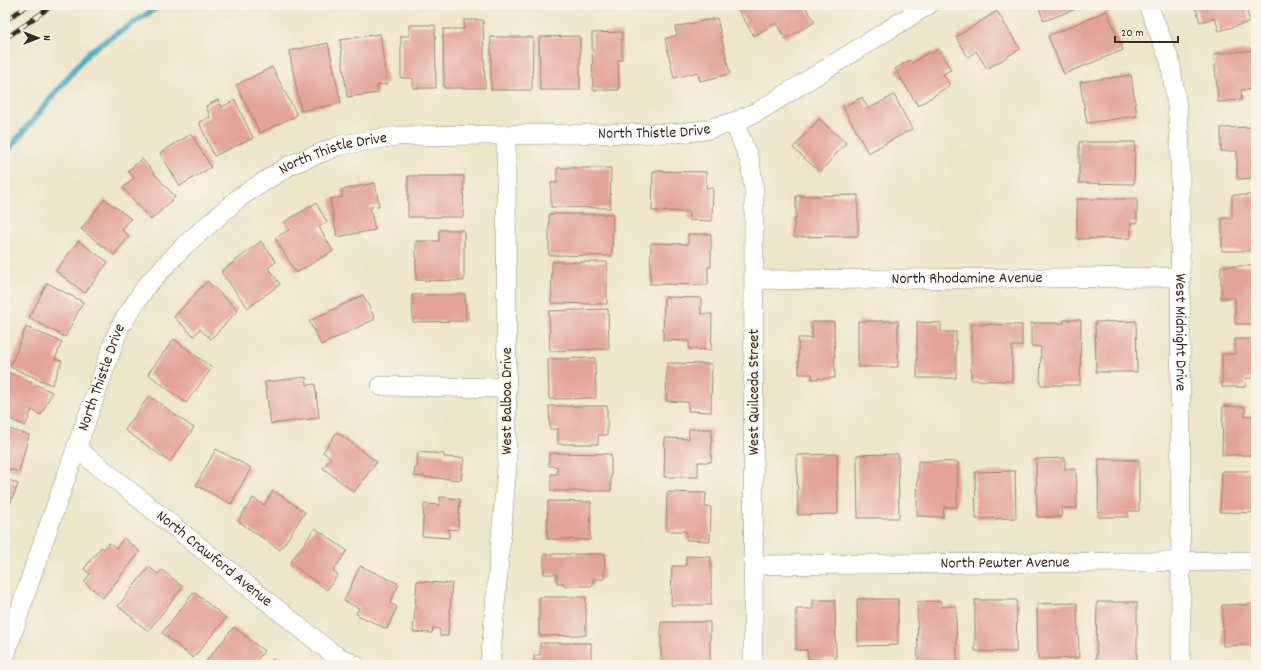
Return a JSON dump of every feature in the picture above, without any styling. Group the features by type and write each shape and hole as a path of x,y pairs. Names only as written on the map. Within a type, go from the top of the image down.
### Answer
{"street":[{"name":"North Thistle Drive","path":"5,656 76,448 119,328 147,285 184,246 240,197 290,165 341,145 397,136 678,133 705,130 734,122 759,111 928,5"},
{"name":"West Midnight Drive","path":"1148,5 1170,61 1177,106 1180,145 1181,665"},
{"name":"West Quilceda Street","path":"734,122 750,161 754,191 753,665"},
{"name":"West Balboa Drive","path":"490,665 507,467 506,135"},
{"name":"North Rhodamine Avenue","path":"754,280 1180,277"},
{"path":"381,386 507,388"},
{"name":"North Crawford Avenue","path":"76,448 333,654 355,665"},
{"name":"North Pewter Avenue","path":"754,565 1256,561"}],"building":[{"path":"735,5 792,5 793,8 798,5 804,5 815,22 785,39 776,23 754,36"},
{"path":"1038,5 1086,5 1044,21"},
{"path":"1195,5 1245,5 1250,22 1219,31 1215,18 1200,22"},
{"path":"997,11 1020,49 987,69 976,51 968,57 956,37"},
{"path":"1107,11 1123,50 1064,74 1048,36"},
{"path":"717,18 730,74 700,81 698,72 674,78 665,39 677,35 675,27"},
{"path":"464,20 483,20 485,88 444,88 443,29 464,29"},
{"path":"409,25 435,25 436,88 413,88 413,78 401,78 401,36 409,36"},
{"path":"622,32 622,60 618,60 619,90 593,90 592,33"},
{"path":"380,34 387,84 377,85 378,93 347,97 340,40"},
{"path":"580,36 580,90 540,90 539,37"},
{"path":"491,37 533,37 532,90 491,90"},
{"path":"328,43 341,103 301,111 289,51"},
{"path":"938,49 951,70 943,74 950,85 918,106 895,69 910,60 912,63 929,52 931,54"},
{"path":"1256,50 1256,89 1241,90 1242,100 1218,102 1214,54"},
{"path":"272,67 297,115 260,133 236,85"},
{"path":"1131,75 1137,116 1087,123 1080,82"},
{"path":"894,95 912,129 868,153 843,107 862,97 868,109"},
{"path":"218,100 222,107 235,100 253,138 214,156 199,122 210,117 206,106"},
{"path":"819,119 846,143 820,172 793,148"},
{"path":"1256,127 1256,178 1237,179 1237,151 1221,151 1221,128"},
{"path":"191,134 211,167 180,186 160,153"},
{"path":"1079,142 1135,142 1134,184 1079,183"},
{"path":"142,159 175,197 151,220 123,188 134,178 128,171"},
{"path":"557,168 611,168 610,208 551,207 551,183 557,183"},
{"path":"653,171 706,172 706,188 713,188 712,221 689,220 689,212 652,211"},
{"path":"408,176 464,176 463,217 408,217"},
{"path":"375,183 379,206 370,207 375,230 337,237 330,199 342,197 341,190"},
{"path":"858,195 858,236 794,237 796,196"},
{"path":"1232,195 1256,195 1256,251 1222,251 1222,218 1232,218"},
{"path":"105,199 131,219 122,230 129,236 114,255 81,229"},
{"path":"1077,199 1137,199 1137,223 1131,223 1131,238 1077,239"},
{"path":"316,203 327,222 319,227 333,251 296,273 275,238 289,230 284,222"},
{"path":"549,214 613,214 612,256 549,255"},
{"path":"439,230 464,230 464,281 416,280 416,241 439,241"},
{"path":"688,234 711,234 711,267 708,267 708,285 650,284 651,243 688,244"},
{"path":"78,241 108,262 85,293 56,271"},
{"path":"261,241 276,262 268,268 280,284 248,308 221,272"},
{"path":"552,262 607,262 607,304 551,303"},
{"path":"1221,266 1256,266 1256,324 1235,324 1235,298 1221,298"},
{"path":"207,281 238,310 211,339 200,329 194,336 174,317"},
{"path":"47,283 83,302 65,337 29,318"},
{"path":"465,294 466,321 413,322 412,295"},
{"path":"363,295 375,319 321,345 309,321"},
{"path":"664,297 701,298 701,314 712,314 711,350 689,349 689,341 663,340"},
{"path":"608,309 609,349 550,351 549,311"},
{"path":"1064,320 1081,320 1080,385 1040,385 1041,347 1031,346 1031,323 1064,323"},
{"path":"858,321 898,321 898,367 858,367"},
{"path":"1136,321 1137,372 1096,372 1095,322"},
{"path":"812,322 834,322 835,378 812,379 812,374 799,374 798,338 812,338"},
{"path":"917,322 941,323 941,332 956,332 956,378 917,378"},
{"path":"971,324 1022,325 1022,346 1012,346 1012,381 971,380"},
{"path":"26,327 62,342 55,359 62,361 52,385 10,367"},
{"path":"174,339 212,368 186,403 148,374"},
{"path":"1235,339 1256,339 1256,378 1246,378 1245,387 1222,387 1222,354 1235,354"},
{"path":"595,358 596,398 549,399 548,359"},
{"path":"667,363 712,364 711,412 688,411 688,402 666,401"},
{"path":"8,372 52,392 41,415 32,410 25,426 5,417 5,378"},
{"path":"306,377 307,385 315,384 319,418 271,424 265,382"},
{"path":"149,396 194,428 170,462 125,430"},
{"path":"549,406 607,406 607,435 598,435 598,444 558,444 558,429 550,429"},
{"path":"1223,406 1245,407 1245,416 1256,416 1256,455 1222,455"},
{"path":"5,428 29,435 19,472 5,468"},
{"path":"689,429 712,429 711,462 698,462 698,477 664,477 665,438 689,439"},
{"path":"337,432 377,462 354,492 323,468 331,458 323,452"},
{"path":"216,449 251,468 231,504 196,485"},
{"path":"418,452 444,454 444,457 464,458 461,480 414,476 415,468 417,468"},
{"path":"549,453 611,454 611,491 551,491 551,474 557,474 557,466 549,466"},
{"path":"837,454 838,514 798,515 797,455"},
{"path":"898,454 899,518 858,518 857,455"},
{"path":"1065,458 1065,469 1076,469 1077,508 1061,508 1062,517 1037,517 1036,459"},
{"path":"1099,459 1139,460 1139,511 1128,511 1128,517 1098,517"},
{"path":"918,461 958,462 957,507 944,507 943,517 917,516"},
{"path":"1015,471 1016,518 976,519 975,472"},
{"path":"1222,471 1256,471 1256,513 1220,512"},
{"path":"5,478 18,484 5,517"},
{"path":"273,490 305,512 280,550 238,521 253,498 264,505"},
{"path":"667,492 706,493 705,507 711,507 710,541 686,540 686,531 666,531"},
{"path":"440,497 460,499 458,530 449,529 449,538 422,536 424,504 440,505"},
{"path":"548,501 591,502 590,540 547,539"},
{"path":"315,528 347,551 333,571 338,575 327,590 290,563"},
{"path":"124,538 140,552 103,598 84,582 90,574 84,569 101,547 104,549 109,543 116,548"},
{"path":"544,554 605,554 604,579 593,579 593,586 564,586 564,583 557,583 557,574 544,574"},
{"path":"686,556 711,557 711,605 671,605 672,566 686,566"},
{"path":"360,566 399,584 390,603 397,607 387,629 356,614 359,608 344,601"},
{"path":"149,567 158,574 162,570 183,587 148,631 118,606"},
{"path":"417,581 452,584 448,636 440,636 440,629 433,628 432,633 413,632"},
{"path":"194,592 226,618 193,658 162,633"},
{"path":"539,597 586,597 586,635 539,636"},
{"path":"857,599 898,599 898,645 858,646"},
{"path":"813,600 835,600 836,659 808,659 807,650 796,650 796,609 813,609"},
{"path":"975,600 1017,600 1016,652 975,651"},
{"path":"941,601 941,607 956,606 957,661 918,662 917,602"},
{"path":"1097,602 1137,602 1137,663 1096,662"},
{"path":"1077,603 1079,658 1038,659 1037,604"},
{"path":"1256,604 1256,645 1223,646 1222,605"},
{"path":"661,622 710,622 710,665 684,665 684,662 661,662"},
{"path":"234,627 264,651 253,665 203,665"},
{"path":"540,643 591,643 591,665 534,665 534,655 540,655"},
{"path":"273,659 281,665 268,665"},
{"path":"1228,663 1256,663 1256,665 1228,665"}],"waterway":[{"path":"5,154 90,51 161,5"}],"railway":[{"path":"5,21 28,5"},
{"path":"5,39 53,5"}]}
